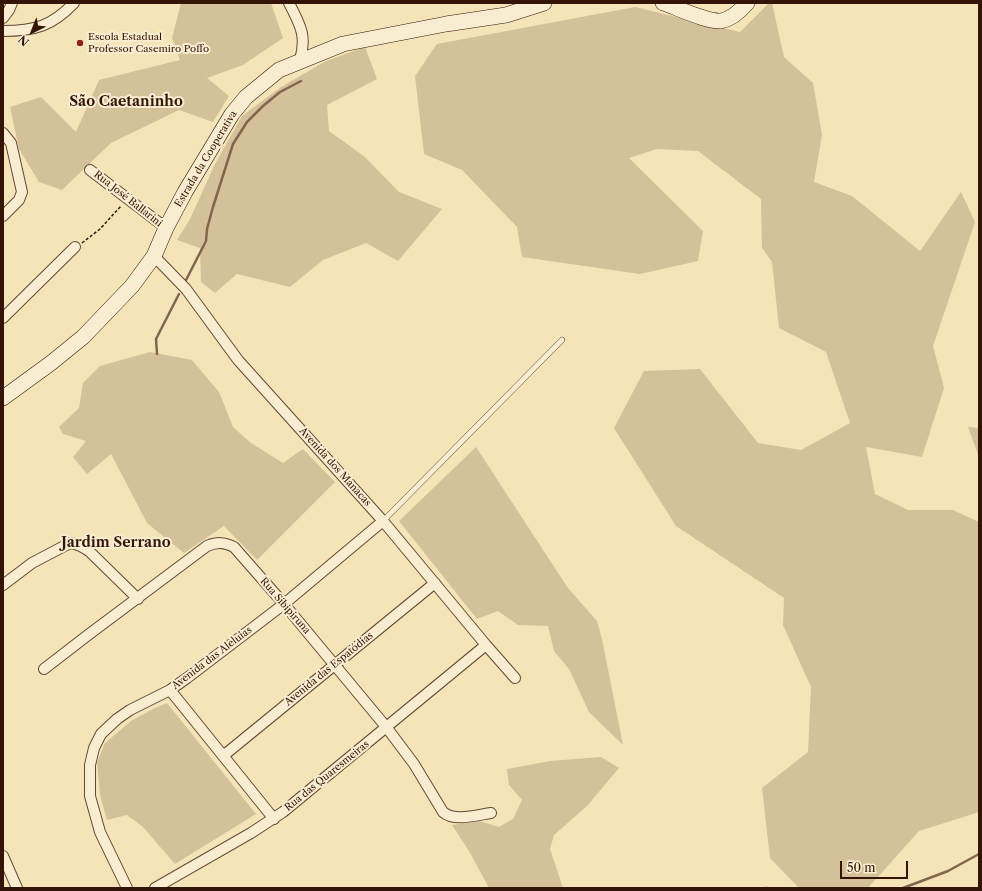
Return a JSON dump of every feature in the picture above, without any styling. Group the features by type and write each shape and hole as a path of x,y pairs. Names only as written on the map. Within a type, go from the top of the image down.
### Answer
{"main road":[{"name":"Estrada da Cooperativa","path":"3,398 51,363 83,337 132,286 154,256 184,192 232,114 246,97 279,70 300,60 343,44 446,24 506,15 544,3"},
{"path":"663,3 703,18 721,20 732,16 747,3"}],"street":[{"path":"3,18 12,3"},
{"path":"3,31 19,31 43,26 52,22 63,14 74,3"},
{"path":"289,3 302,29 303,48 300,60"},
{"path":"3,132 10,143 22,187 22,194 16,204 3,216"},
{"name":"Rua José Ballarini","path":"90,170 166,228"},
{"path":"3,318 75,247"},
{"name":"Avenida dos Manacas","path":"154,256 186,289 238,360 383,521 515,678"},
{"name":"Avenida das Aleluias","path":"274,819 170,690 284,604 383,521"},
{"path":"3,585 32,563 70,543 82,546 138,599"},
{"name":"Rua Sibipiruna","path":"44,669 207,546 215,543 223,543 234,547 284,604 387,728 414,764 436,802 446,814 460,817 491,813"},
{"name":"Avenida das Espatódias","path":"223,756 435,583"},
{"name":"Rua das Quaresmeiras","path":"155,888 274,819 387,728 486,645"},
{"path":"127,888 100,832 90,796 91,760 94,748 101,734 117,719 137,706 170,690"},
{"path":"3,856 17,888"}],"lane":[{"path":"383,521 562,340"}],"path":[{"path":"75,247 87,240 100,229 128,199"}],"shaded area":[{"path":"181,3 271,3 283,38 243,65 207,78 229,96 213,122 179,110 111,143 62,190 39,182 19,149 10,107 41,97 76,132 99,80 180,60 172,38"},
{"path":"769,3 772,3 784,57 813,83 822,135 814,182 852,196 920,251 961,192 975,222 933,346 944,388 922,457 866,447 875,494 908,510 953,510 979,522 979,812 919,831 868,888 799,888 770,858 762,788 808,752 811,687 783,625 784,598 676,526 614,428 644,371 700,369 758,443 801,450 850,423 826,352 779,328 772,262 762,248 761,199 698,151 657,149 629,158 703,231 698,261 640,274 522,257 517,227 462,170 424,154 415,76 437,44 635,7 740,32"},
{"path":"365,47 377,79 327,105 329,131 365,157 399,192 442,209 398,261 366,243 323,260 290,287 237,274 215,293 201,282 200,248 177,240 190,219 214,166 242,116 281,87 326,61"},
{"path":"150,352 192,360 219,392 233,427 251,443 283,463 303,449 335,482 257,560 224,526 184,553 147,523 111,454 87,474 73,457 86,441 63,434 59,427 79,408 83,383 100,366"},
{"path":"968,427 979,428 979,457"},
{"path":"476,447 568,588 597,621 623,745 589,712 569,669 554,651 548,626 518,625 498,611 477,619 399,521"},
{"path":"167,703 256,814 175,864 143,827 127,815 107,820 100,795 97,762 105,743 131,721"},
{"path":"601,757 619,768 587,806 554,835 550,849 563,888 489,888 469,851 452,825 479,821 499,827 513,819 522,800 509,785 507,769 550,761"}],"waterway":[{"path":"186,280 206,241 207,229 213,207 233,144 247,122 263,106 280,92 301,81"},
{"path":"157,354 156,339 179,294"},
{"path":"903,888 948,871 979,854"}],"place":[{"name":"Escola Estadual Professor Casemiro Poffo","path":"80,43"}],"district":[{"name":"São Caetaninho","path":"126,102"},
{"name":"Jardim Serrano","path":"116,543"}]}
